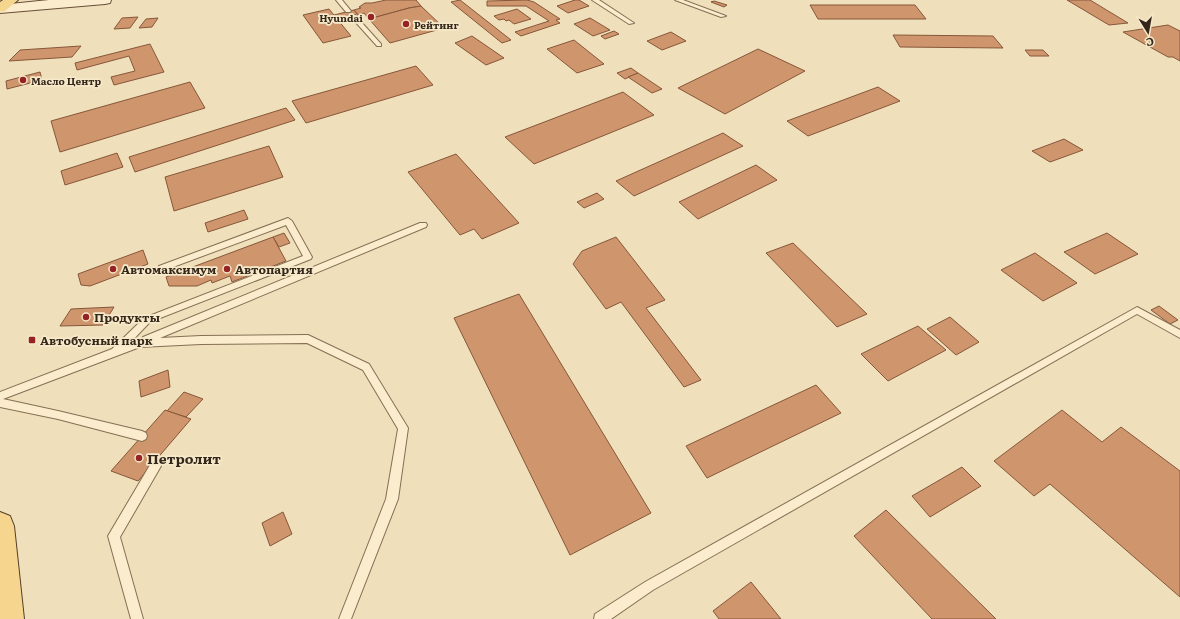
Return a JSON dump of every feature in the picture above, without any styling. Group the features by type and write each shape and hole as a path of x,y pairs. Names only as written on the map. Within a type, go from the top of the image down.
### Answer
{"main road":[{"path":"0,8 12,0"},
{"path":"19,0 26,2 105,0"},
{"path":"0,8 55,2"},
{"path":"0,526 2,565 8,619"}],"lane":[{"path":"339,0 348,11"},
{"path":"595,0 631,23"},
{"path":"678,0 723,16"},
{"path":"353,16 379,45"},
{"path":"113,353 147,320 308,256 288,221 162,268"},
{"path":"0,396 139,343 423,225"},
{"path":"600,619 649,586 1137,310 1180,334"},
{"path":"139,343 201,340 308,339 366,366 403,428 392,499 345,619"},
{"path":"0,403 58,415 142,436"},
{"path":"137,619 114,536 156,466 155,460"}],"building":[{"path":"386,0 416,0 421,6 369,19 364,13 358,15 354,10 361,8 359,7 365,3"},
{"path":"460,0 511,40 502,43 451,2"},
{"path":"527,0 534,2 560,19 556,20 560,23 521,36 515,32 549,21 526,6 487,6 487,1"},
{"path":"579,0 589,6 568,13 557,6"},
{"path":"1067,0 1090,0 1128,23 1109,25"},
{"path":"714,1 727,5 724,7 711,2"},
{"path":"810,5 915,5 926,19 818,19"},
{"name":"Рейтинг","path":"421,6 444,28 390,43 369,19 409,8"},
{"path":"329,9 351,36 323,43 303,15"},
{"path":"517,9 531,19 514,24 509,20 499,20 494,16"},
{"path":"354,10 358,15 338,20 334,15"},
{"path":"138,17 130,28 114,29 122,18"},
{"path":"158,18 152,27 139,28 146,19"},
{"path":"590,18 610,30 593,36 574,24"},
{"path":"1168,25 1180,31 1180,61 1173,57 1168,57 1123,32"},
{"path":"614,31 619,34 605,39 601,36"},
{"path":"671,32 686,41 662,50 647,41"},
{"path":"893,35 993,36 1003,48 900,47"},
{"path":"472,36 504,58 486,65 455,43"},
{"path":"574,40 604,64 577,73 547,49"},
{"path":"150,44 164,72 114,85 111,77 135,71 129,56 77,70 75,63"},
{"path":"81,46 72,57 9,61 20,50"},
{"path":"758,49 805,71 725,114 678,88"},
{"path":"1025,50 1043,50 1049,56 1030,56"},
{"path":"416,66 433,85 306,123 292,101"},
{"path":"631,68 638,73 625,79 617,73"},
{"path":"40,72 42,80 7,89 6,81"},
{"path":"638,73 662,89 652,93 628,77"},
{"path":"190,82 205,108 60,152 51,121"},
{"path":"878,87 900,101 808,136 787,121"},
{"path":"623,92 654,115 534,164 505,137"},
{"path":"286,108 295,120 135,172 129,157"},
{"path":"723,133 743,146 634,196 616,181"},
{"path":"1064,139 1083,150 1050,162 1032,151"},
{"path":"269,146 283,177 174,211 165,177"},
{"path":"117,153 123,167 65,185 61,171"},
{"path":"456,154 519,223 482,239 474,229 460,235 408,172"},
{"path":"756,165 777,180 698,219 679,202"},
{"path":"597,193 604,199 584,208 577,202"},
{"path":"244,210 248,219 208,232 205,223"},
{"path":"284,233 290,243 279,247 273,237"},
{"path":"1107,233 1138,254 1095,274 1064,252"},
{"name":"Автопартия","path":"273,237 286,261 232,282 230,276 212,283 211,280 197,286 169,286 166,277"},
{"path":"616,237 665,300 646,308 701,380 684,387 621,302 606,309 573,264 582,251"},
{"path":"793,243 867,314 837,327 766,253"},
{"name":"Автомаксимум","path":"143,250 148,264 90,286 81,285 78,274"},
{"path":"1035,253 1077,283 1043,301 1001,270"},
{"path":"519,294 651,513 570,555 454,318"},
{"path":"1159,306 1178,320 1170,324 1151,310"},
{"path":"114,307 103,325 60,326 71,309"},
{"path":"950,317 979,342 956,355 927,329"},
{"path":"918,326 946,350 888,381 861,354"},
{"path":"168,370 170,387 141,397 139,381"},
{"path":"816,385 841,413 707,478 686,446"},
{"path":"184,392 203,399 186,417 167,411"},
{"path":"165,410 191,419 138,481 111,471"},
{"path":"1062,410 1102,442 1121,427 1180,471 1180,597 1050,484 1034,496 994,461"},
{"path":"962,467 981,486 930,517 912,496"},
{"path":"886,510 996,619 932,619 854,536"},
{"path":"283,512 292,534 270,546 262,523"},
{"path":"751,582 781,619 719,619 713,611"}],"place":[{"name":"Hyundai","path":"371,17"},
{"name":"Рейтинг","path":"406,24"},
{"name":"Масло Центр","path":"23,80"},
{"name":"Автомаксимум","path":"113,269"},
{"name":"Автопартия","path":"227,269"},
{"name":"Продукты","path":"86,317"},
{"name":"Автобусный парк","path":"32,340"},
{"name":"Петролит","path":"139,458"}]}
